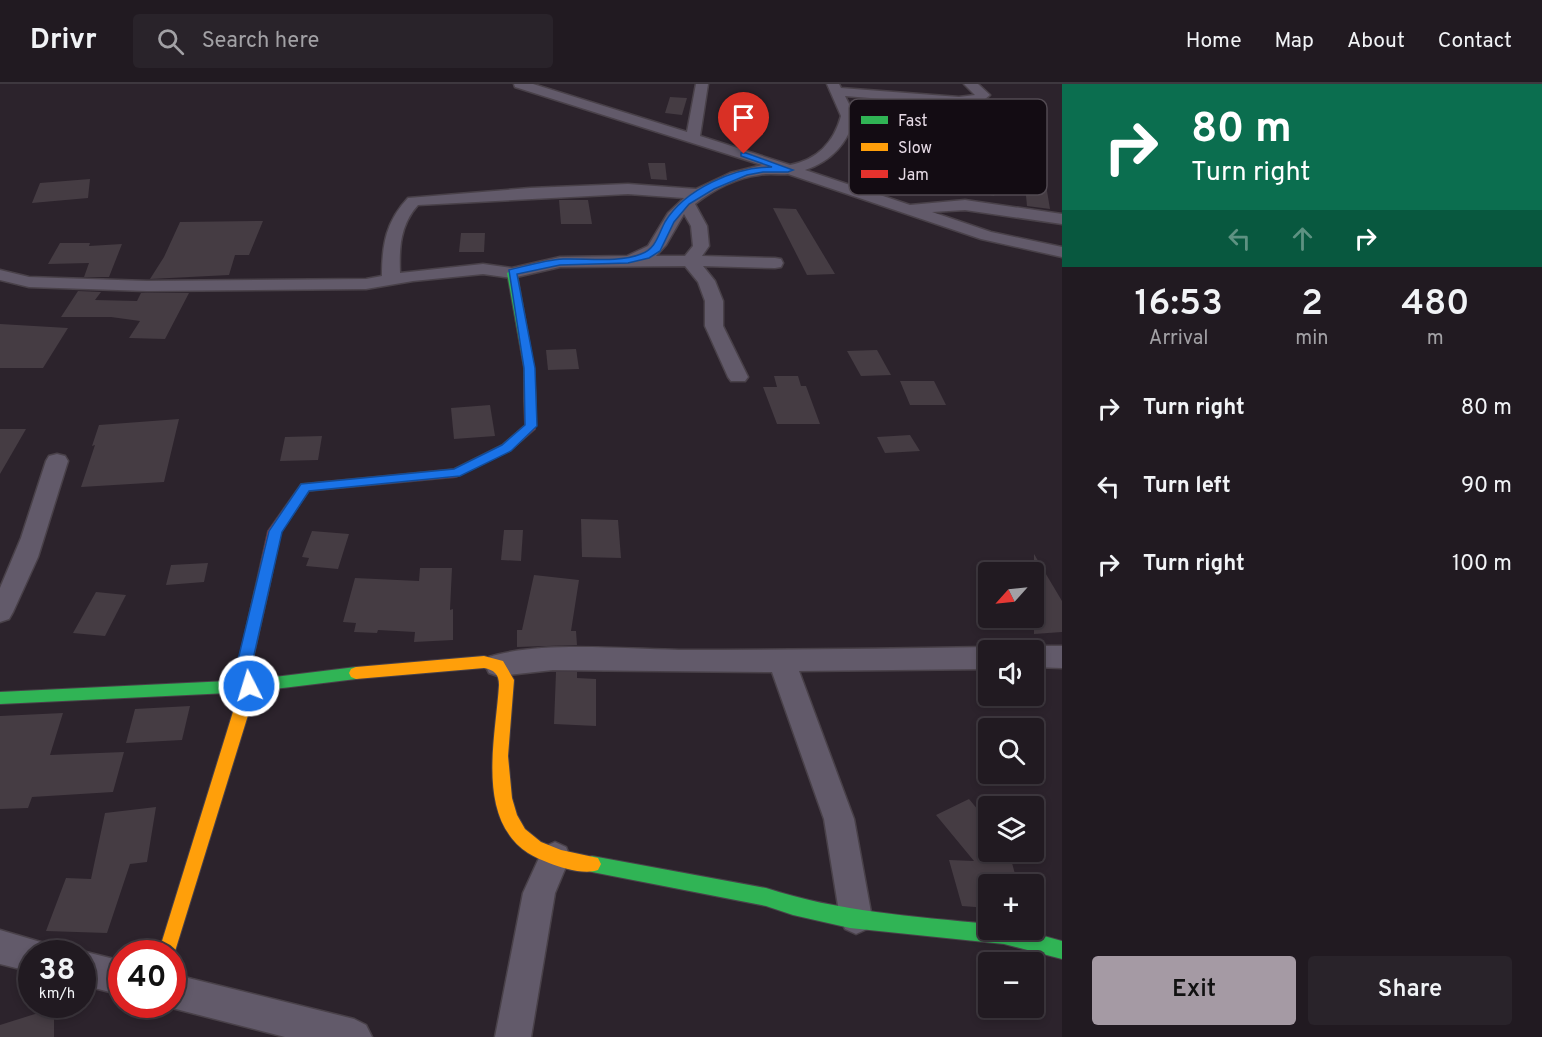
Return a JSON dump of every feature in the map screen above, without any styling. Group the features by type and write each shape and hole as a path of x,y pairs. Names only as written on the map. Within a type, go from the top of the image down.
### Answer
{"street":[{"path":"520,84 849,190"},
{"path":"693,138 702,84"},
{"path":"970,84 983,95 977,99"},
{"path":"834,87 934,99"},
{"path":"628,261 645,256 657,249 670,222 692,198 745,173 788,170 828,154 844,132 848,116 834,87"},
{"path":"391,281 391,244 400,213 413,201 628,189 692,198"},
{"path":"864,195 987,236 1062,252"},
{"path":"690,261 701,246 692,198"},
{"path":"909,210 965,205 1062,219"},
{"path":"690,261 706,281 714,301 714,326 738,377"},
{"path":"0,275 29,282 147,286 366,284 413,276 483,269 512,273 560,262 775,263"},
{"path":"171,940 249,686 244,668 275,531 306,487 456,473 506,448 531,426 529,368 512,273"},
{"path":"0,612 18,581 36,532 57,461"},
{"path":"1044,657 1062,657"},
{"path":"0,698 249,686 394,669 484,662 498,665 553,659 782,661 978,658"},
{"path":"782,661 839,819 856,918"},
{"path":"498,665 506,676 500,781 504,806 515,831 532,847 555,857 766,897 792,907 891,924 999,934 1062,950"},
{"path":"513,1037 539,893 555,857"},
{"path":"0,947 18,952"},
{"path":"186,995 354,1037"}],"building":[{"path":"670,97 687,98 682,115 665,113"},
{"path":"739,100 761,103 759,125 733,122"},
{"path":"648,163 665,163 667,180 651,179"},
{"path":"90,179 88,198 32,203 40,183"},
{"path":"1047,191 1050,209 1027,206 1026,195 1047,195"},
{"path":"559,200 588,200 592,224 561,224"},
{"path":"773,208 796,209 835,274 807,275"},
{"path":"263,221 249,255 235,255 229,275 150,279 164,257 180,222"},
{"path":"461,233 485,233 484,252 459,252"},
{"path":"60,243 90,243 89,246 122,244 109,277 84,277 89,263 48,264"},
{"path":"78,291 101,292 95,300 137,301 141,293 189,293 165,339 129,338 140,321 111,317 61,317"},
{"path":"0,324 68,328 43,368 0,368"},
{"path":"576,349 579,369 548,370 546,350"},
{"path":"877,350 891,375 861,376 847,351"},
{"path":"774,376 798,376 801,386 806,386 820,424 777,424 763,387 777,387"},
{"path":"900,381 934,381 946,405 910,405"},
{"path":"490,405 495,436 454,439 451,408"},
{"path":"179,419 164,482 81,487 99,425"},
{"path":"0,429 26,429 0,474"},
{"path":"910,435 920,451 885,453 877,437"},
{"path":"322,436 318,460 280,461 285,437"},
{"path":"581,519 618,520 621,558 582,557"},
{"path":"504,530 523,530 521,561 501,560"},
{"path":"312,531 349,534 338,569 306,566 309,558 302,557"},
{"path":"208,563 204,582 166,585 171,565"},
{"path":"420,568 452,568 450,610 453,609 453,640 414,642 415,632 378,630 377,633 354,632 356,623 343,622 355,578 419,581"},
{"path":"1044,571 1062,601 1062,632 1034,634 1034,628 1044,628"},
{"path":"534,575 579,580 571,631 576,631 577,645 517,647 517,630 522,630"},
{"path":"96,592 126,595 105,636 73,633"},
{"path":"556,672 577,672 577,678 596,679 596,726 554,724"},
{"path":"190,706 182,740 126,743 135,709"},
{"path":"63,713 50,755 124,752 113,792 32,797 28,808 0,809 0,716"},
{"path":"969,799 978,810 978,862 1012,863 1015,874 978,874 978,907 962,906 949,860 974,861 936,815"},
{"path":"156,807 147,862 130,864 107,933 46,931 66,878 91,879 105,813"},
{"path":"22,1018 54,1018 54,1037 0,1037 0,1025"}],"traffic: fast":[{"path":"512,273 529,368 530,401"},
{"path":"0,698 249,686 356,673"},
{"path":"592,864 766,897 793,906 850,919 1004,935 1062,950"}],"traffic: slow":[{"path":"171,940 249,686 244,668 261,593"},
{"path":"356,673 484,662 498,665 507,680 500,756 503,798 509,818 519,834 535,848 561,858 592,864"}],"traffic: jam":[{"path":"261,593 275,531 305,487 456,473 506,448 531,426 530,401"}],"route":[{"path":"249,686 244,668 275,531 306,487 350,485 456,473 506,448 531,426 529,368 512,273 560,262 628,261 645,256 657,249 670,222 686,202 711,187 745,173 788,170 744,154"}]}
